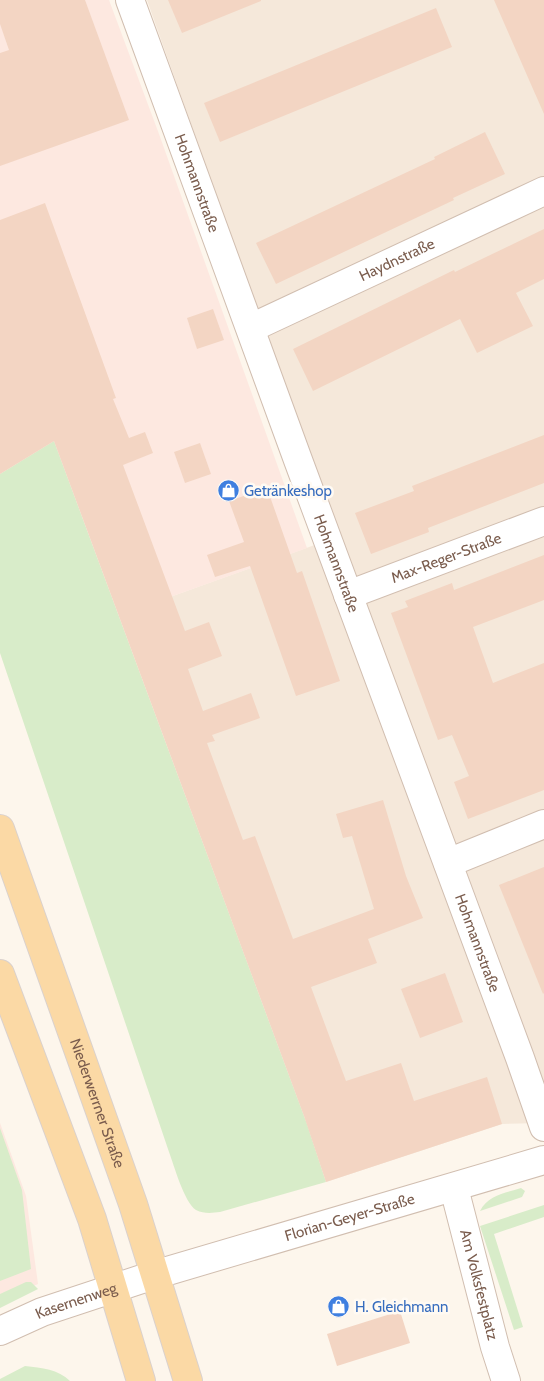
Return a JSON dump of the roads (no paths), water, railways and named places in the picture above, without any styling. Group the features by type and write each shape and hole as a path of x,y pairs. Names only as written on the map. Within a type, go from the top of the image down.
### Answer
{"main road":[{"name":"Niederwerrner Straße","path":"0,828 133,1204 188,1381"},
{"path":"0,974 92,1219 141,1381"}],"street":[{"name":"Hohmannstraße","path":"130,0 520,1058 544,1128"},
{"name":"Haydnstraße","path":"251,328 544,191"},
{"name":"Max-Reger-Straße","path":"348,595 544,521"},
{"path":"448,863 544,824"},
{"name":"Florian-Geyer-Straße","path":"154,1275 544,1160"},
{"name":"Am Volksfestplatz","path":"454,1188 495,1347 506,1381"},
{"name":"Kasernenweg","path":"0,1331 42,1312 154,1275"}],"place":[{"name":"Getränkeshop","path":"228,491"},
{"name":"H. Gleichmann","path":"339,1307"}]}
